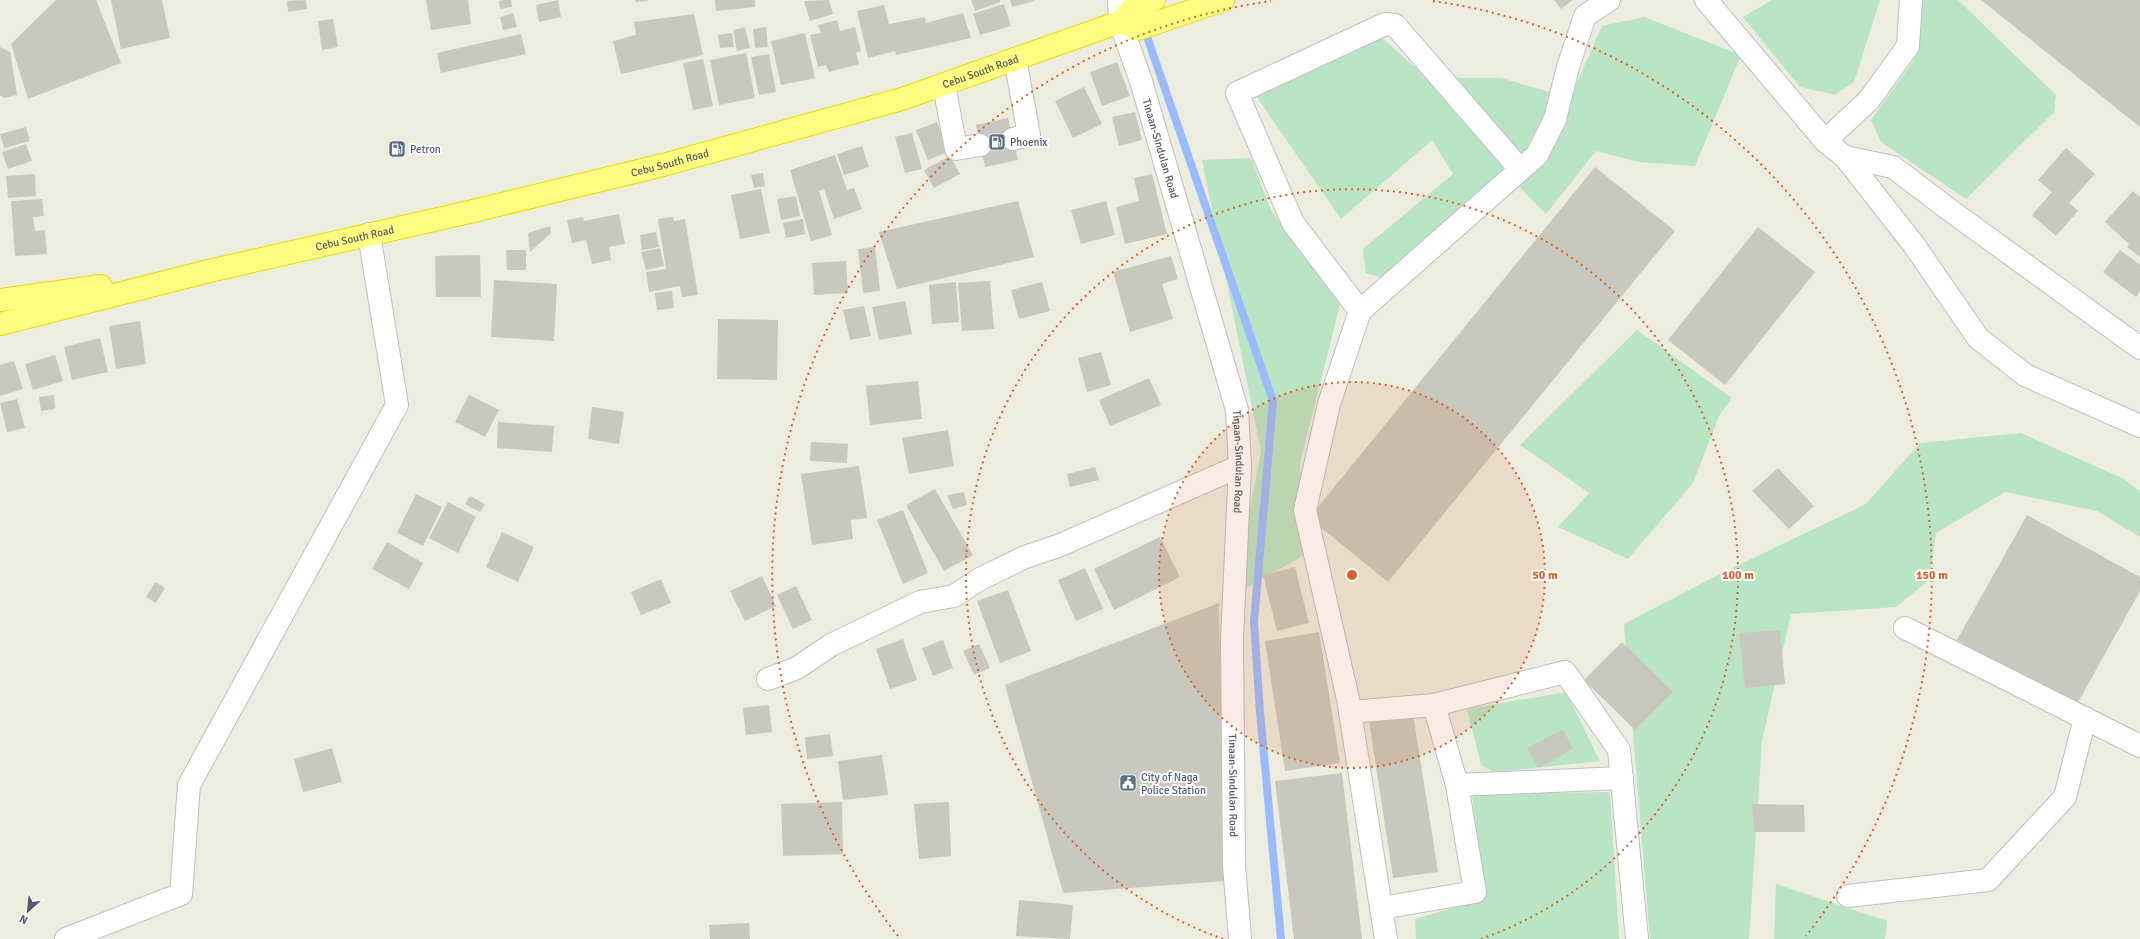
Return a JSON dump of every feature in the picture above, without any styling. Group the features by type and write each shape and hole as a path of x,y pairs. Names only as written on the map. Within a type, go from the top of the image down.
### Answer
{"highway":[{"path":"1127,15 1154,0"},
{"path":"1127,15 1168,20 1223,0"},
{"name":"Cebu South Road","path":"0,324 209,271 469,212 663,165 902,99 1015,59 1127,15"},
{"name":"Cebu South Road","path":"0,300 209,271"}],"street":[{"path":"1386,939 1350,712 1305,510 1329,404 1360,311 1537,155 1555,119 1568,67 1585,16 1609,0"},
{"path":"1706,0 1825,141 1846,157 1914,245 1978,338 2025,374 2140,426"},
{"path":"1825,141 1869,100 1908,46 1911,0"},
{"name":"Tinaan-Sindulan Road","path":"1127,15 1141,81 1237,410 1240,466 1232,639 1234,866 1240,939"},
{"path":"1360,311 1293,223 1237,93 1385,24 1395,25 1520,169"},
{"path":"1013,139 1029,135 1015,59"},
{"path":"944,85 956,149 980,145"},
{"path":"1846,157 1893,167 1950,212 2140,348"},
{"path":"66,939 181,894 189,785 397,405 369,234"},
{"path":"768,679 797,668 836,642 920,602 954,596 980,579 1025,558 1058,546 1240,466"},
{"path":"1905,628 2085,718 2139,747"},
{"path":"1350,712 1434,705 1564,672 1619,750 1637,939"},
{"path":"1381,908 1474,892 1457,785 1434,705"},
{"path":"1848,896 1988,880 2065,798 2085,718"},
{"path":"1457,785 1622,778"}],"green space":[{"path":"1772,0 1880,0 1854,82 1835,95 1800,87 1743,17"},
{"path":"1922,0 1958,0 2056,95 2054,112 1966,199 1881,142 1871,120 1914,60"},
{"path":"1644,17 1741,55 1695,166 1638,162 1596,151 1546,214 1505,172 1403,284 1366,273 1363,249 1453,174 1432,140 1341,219 1254,93 1379,35 1427,78 1501,78 1570,98 1602,26"},
{"path":"1251,158 1271,210 1340,305 1300,463 1306,554 1246,588 1249,514 1261,451 1202,160"},
{"path":"1637,330 1732,398 1719,416 1693,483 1628,559 1558,527 1589,493 1520,445"},
{"path":"2021,433 2124,479 2140,492 2140,537 2097,511 2005,492 1936,533 1929,580 1896,607 1791,614 1762,741 1749,939 1650,939 1624,624 1718,575 1866,504 1920,443"},
{"path":"1566,692 1600,761 1494,772 1481,765 1467,709"},
{"path":"1610,792 1619,939 1416,939 1415,919 1484,899 1472,794"},
{"path":"1776,884 1887,921 1885,939 1774,939"}],"building":[{"path":"56,0 96,0 121,63 28,99 11,44"},
{"path":"111,0 162,0 170,38 121,49"},
{"path":"306,0 307,9 288,12 287,1"},
{"path":"426,0 468,0 471,24 431,30"},
{"path":"511,0 512,7 500,9 499,1"},
{"path":"558,0 561,17 539,22 536,5"},
{"path":"635,0 647,0 648,1 636,2"},
{"path":"715,0 755,0 755,7 716,11"},
{"path":"829,0 833,14 810,21 804,1"},
{"path":"971,0 1000,0 1000,2 975,11"},
{"path":"1010,0 1034,0 1034,1 1012,7"},
{"path":"1554,0 1573,0 1561,9"},
{"path":"1981,0 2140,0 2140,127"},
{"path":"1004,4 1011,26 980,35 973,14"},
{"path":"884,5 889,24 925,17 926,23 963,13 971,38 896,55 895,51 868,58 857,11"},
{"path":"513,13 517,27 503,30 500,17"},
{"path":"694,14 703,55 621,74 613,41 636,35 634,22"},
{"path":"333,19 338,47 322,50 318,21"},
{"path":"837,20 840,31 855,27 861,51 856,53 859,64 829,72 826,65 818,67 810,35 821,33 818,25"},
{"path":"745,27 750,48 737,51 733,30"},
{"path":"766,27 768,47 755,48 753,29"},
{"path":"732,33 734,47 720,48 718,35"},
{"path":"805,33 815,78 781,85 771,41"},
{"path":"521,34 526,54 441,73 437,53"},
{"path":"0,47 10,52 17,95 4,98 0,95"},
{"path":"746,53 755,98 719,105 710,60"},
{"path":"769,54 776,92 759,95 751,57"},
{"path":"703,59 713,106 693,110 683,63"},
{"path":"1117,62 1130,96 1102,106 1090,72"},
{"path":"1084,87 1102,124 1073,138 1055,101"},
{"path":"1135,112 1142,140 1119,146 1112,117"},
{"name":"Phoenix","path":"1008,118 1018,160 985,167 976,125"},
{"path":"937,122 949,152 928,160 916,130"},
{"path":"26,127 30,141 4,148 0,134"},
{"path":"912,133 922,169 905,173 895,137"},
{"path":"26,144 32,161 8,169 2,152"},
{"path":"862,146 869,167 844,175 837,154"},
{"path":"2066,148 2095,174 2069,203 2078,211 2056,236 2032,215 2052,192 2038,180"},
{"path":"835,155 847,190 854,188 862,209 834,219 824,189 819,191 832,235 811,241 790,170"},
{"path":"950,156 960,174 934,188 924,170"},
{"path":"1595,167 1675,231 1388,582 1309,518"},
{"path":"763,173 765,186 754,188 751,175"},
{"path":"35,174 36,196 8,198 6,176"},
{"path":"1152,174 1167,234 1125,244 1116,207 1139,201 1134,178"},
{"path":"761,189 770,233 740,239 731,195"},
{"path":"2133,191 2140,197 2140,257 2127,247 2129,244 2105,222"},
{"path":"796,196 800,216 781,220 777,199"},
{"path":"42,199 44,216 33,217 35,231 45,230 47,254 15,256 11,201"},
{"path":"1018,201 1034,257 897,289 879,232"},
{"path":"1106,201 1115,235 1081,244 1071,210"},
{"path":"619,214 625,244 609,247 611,260 592,264 586,240 572,243 567,220 583,217 584,221"},
{"path":"673,217 674,221 685,219 698,295 682,297 680,286 649,292 646,272 666,269 658,219"},
{"path":"803,219 805,234 786,238 783,223"},
{"path":"550,226 551,233 530,252 528,233"},
{"path":"1758,227 1815,272 1725,385 1668,340"},
{"path":"656,232 659,247 642,250 640,235"},
{"path":"875,247 880,291 863,293 858,249"},
{"path":"660,248 664,266 646,270 641,252"},
{"path":"506,250 526,250 526,270 507,270"},
{"path":"2120,250 2140,265 2140,291 2136,297 2103,272"},
{"path":"480,255 481,297 436,297 435,256"},
{"path":"1171,256 1178,279 1162,284 1173,319 1130,332 1113,272"},
{"path":"846,261 848,293 814,295 812,263"},
{"path":"494,280 557,284 554,341 491,337"},
{"path":"990,281 994,329 962,331 958,283"},
{"path":"956,282 959,322 932,324 929,285"},
{"path":"1042,282 1050,311 1019,319 1011,290"},
{"path":"672,291 674,308 657,310 655,293"},
{"path":"905,301 912,334 879,340 872,307"},
{"path":"864,306 871,336 850,340 843,310"},
{"path":"718,319 778,320 777,380 717,379"},
{"path":"140,321 146,364 116,369 109,326"},
{"path":"100,338 108,372 72,380 64,347"},
{"path":"1101,352 1111,385 1087,392 1078,358"},
{"path":"55,355 63,381 33,390 25,364"},
{"path":"14,361 23,389 0,396 0,365"},
{"path":"1149,378 1161,405 1110,426 1099,400"},
{"path":"918,381 922,419 870,425 866,386"},
{"path":"54,395 55,409 41,411 39,397"},
{"path":"469,395 499,410 485,437 455,422"},
{"path":"17,399 25,428 7,432 0,403"},
{"path":"592,407 624,412 619,444 588,439"},
{"path":"498,422 554,426 552,452 497,448"},
{"path":"948,430 954,466 909,474 902,438"},
{"path":"811,442 848,444 847,463 810,461"},
{"path":"859,466 867,518 851,520 853,539 812,545 801,474"},
{"path":"1095,467 1099,480 1070,487 1067,474"},
{"path":"1778,468 1814,506 1789,529 1752,491"},
{"path":"935,489 973,555 944,571 906,505"},
{"path":"964,492 967,505 953,509 947,495"},
{"path":"416,494 442,507 423,546 397,533"},
{"path":"470,496 485,504 480,512 465,504"},
{"path":"448,502 476,517 458,553 429,538"},
{"path":"903,510 928,573 903,584 877,520"},
{"path":"2027,515 2140,577 2140,591 2076,706 1957,640"},
{"path":"502,532 534,547 518,582 486,567"},
{"path":"1160,537 1180,577 1114,610 1094,569"},
{"path":"387,542 423,563 409,589 372,569"},
{"path":"1295,567 1309,623 1277,631 1263,575"},
{"path":"1085,568 1103,609 1076,621 1058,580"},
{"path":"762,576 776,606 745,621 730,591"},
{"path":"661,579 671,603 641,615 631,592"},
{"path":"155,582 165,588 156,603 146,597"},
{"path":"796,586 812,620 793,629 777,595"},
{"path":"1008,590 1031,651 1000,663 977,601"},
{"name":"City of Naga Police Station","path":"1219,603 1225,881 1063,893 1005,685"},
{"path":"1780,630 1785,684 1745,688 1739,633"},
{"path":"1319,632 1340,763 1285,771 1265,641"},
{"path":"903,639 917,680 890,689 876,649"},
{"path":"943,640 953,668 933,676 922,648"},
{"path":"1622,642 1673,692 1635,730 1584,680"},
{"path":"979,644 990,668 974,675 963,651"},
{"path":"769,705 772,732 746,735 743,708"},
{"path":"1413,714 1438,872 1393,878 1369,721"},
{"path":"1563,729 1573,749 1538,768 1527,748"},
{"path":"830,734 833,756 807,759 805,737"},
{"path":"332,748 342,782 303,792 294,759"},
{"path":"882,755 888,795 843,800 838,761"},
{"path":"1342,773 1362,939 1294,939 1275,781"},
{"path":"842,802 843,854 783,856 781,804"},
{"path":"949,802 951,856 919,859 914,804"},
{"path":"1752,804 1804,805 1805,832 1754,832"},
{"path":"1019,900 1073,905 1070,939 1016,936"},
{"path":"749,923 750,939 710,939 709,925"}],"waterway":[{"path":"1144,28 1273,401 1254,622 1260,712 1281,939"}],"tunnel":[{"path":"980,145 1013,139"}],"place":[{"name":"Phoenix","path":"997,142"},
{"name":"Petron","path":"397,149"},
{"name":"City of Naga Police Station","path":"1128,783"}]}
